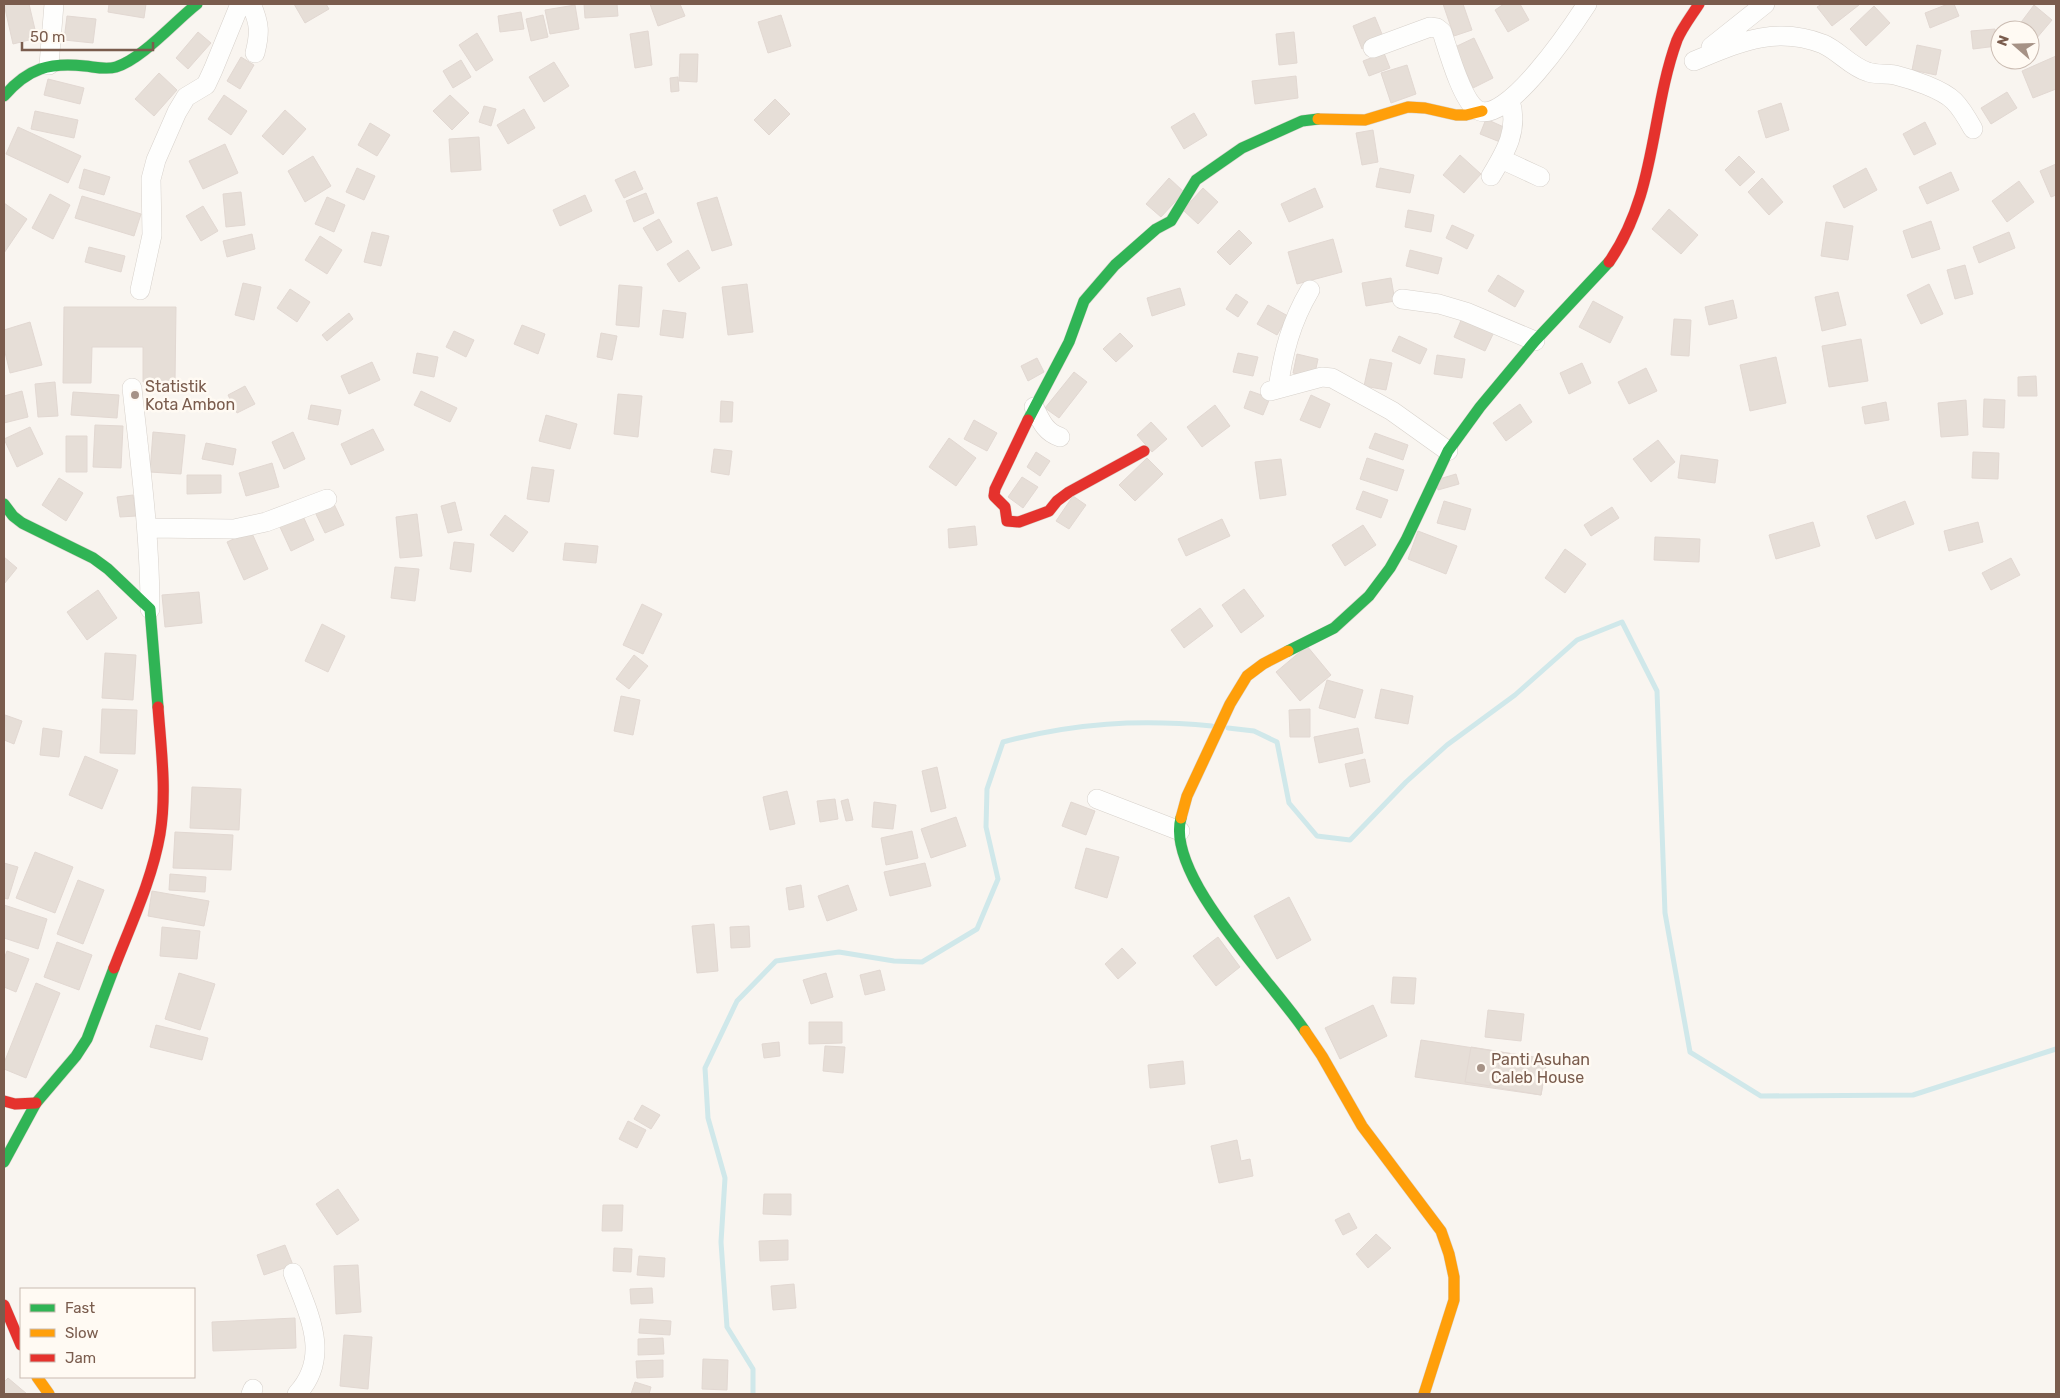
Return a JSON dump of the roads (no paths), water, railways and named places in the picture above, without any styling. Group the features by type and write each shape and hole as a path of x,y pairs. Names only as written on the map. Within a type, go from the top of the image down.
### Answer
{"street":[{"path":"49,65 54,4"},
{"path":"4,96 23,76 35,69 49,65 116,67 132,59 197,4"},
{"path":"140,290 152,235 151,179 156,160 177,112 186,97 206,85 231,30 240,4"},
{"path":"251,4 260,26 256,54"},
{"path":"1144,451 1069,492 1057,501 1049,511 1020,522 1007,520 1005,517 1005,507 994,496 995,489 1034,408 1069,342 1084,301 1115,265 1156,229 1171,221 1196,180 1242,148 1302,122 1321,118 1365,120 1408,108 1424,108 1456,116 1494,110 1510,100 1551,57 1586,4"},
{"path":"1424,1394 1454,1300 1454,1277 1450,1254 1441,1231 1362,1126 1322,1056 1302,1026 1265,980 1208,900 1189,870 1181,844 1180,822 1187,796 1230,704 1247,676 1263,664 1334,628 1369,596 1390,568 1406,540 1448,451 1480,407 1535,341 1606,264 1624,237 1648,173 1667,73 1678,38 1699,4"},
{"path":"1694,61 1765,4"},
{"path":"1373,48 1430,27 1437,28 1442,32 1464,92 1471,104 1477,110 1482,111"},
{"path":"1667,73 1738,42 1766,36 1786,35 1824,44 1870,73 1893,74 1942,93 1954,101 1973,129"},
{"path":"1491,176 1501,159 1513,128 1514,113 1510,100"},
{"path":"1501,159 1540,177"},
{"path":"1310,290 1289,332 1281,369 1274,390 1322,377 1332,378 1392,411 1448,451"},
{"path":"1402,299 1438,304 1466,312 1535,341"},
{"path":"4,1162 36,1104 76,1056 87,1038 150,875 156,854 163,800 150,610 147,528 132,388"},
{"path":"1034,408 1044,428 1051,434 1060,437"},
{"path":"147,528 234,529 266,522 327,499"},
{"path":"4,504 22,523 93,558 108,569 150,610"},
{"path":"1098,799 1180,831"},
{"path":"4,1100 15,1104 36,1104"},
{"path":"293,1273 314,1330 315,1355 313,1368 297,1394"},
{"path":"4,1305 7,1323 20,1343"},
{"path":"38,1378 49,1394"}],"waterway":[{"path":"1228,728 1254,731 1277,742 1289,803 1317,836 1350,840 1406,782 1447,745 1515,695 1577,640 1622,622 1657,691 1665,913 1690,1052 1761,1096 1913,1095 2056,1049"},
{"path":"753,1394 753,1369 727,1327 721,1242 725,1178 708,1118 705,1068 737,1001 776,961 839,952 894,961 922,962 977,929 998,879 986,827 987,789 1003,742 1055,731 1107,724 1159,723 1212,726"}],"place":[{"name":"Statistik Kota Ambon","path":"135,395"},
{"name":"Panti Asuhan Caleb House","path":"1481,1068"}]}
